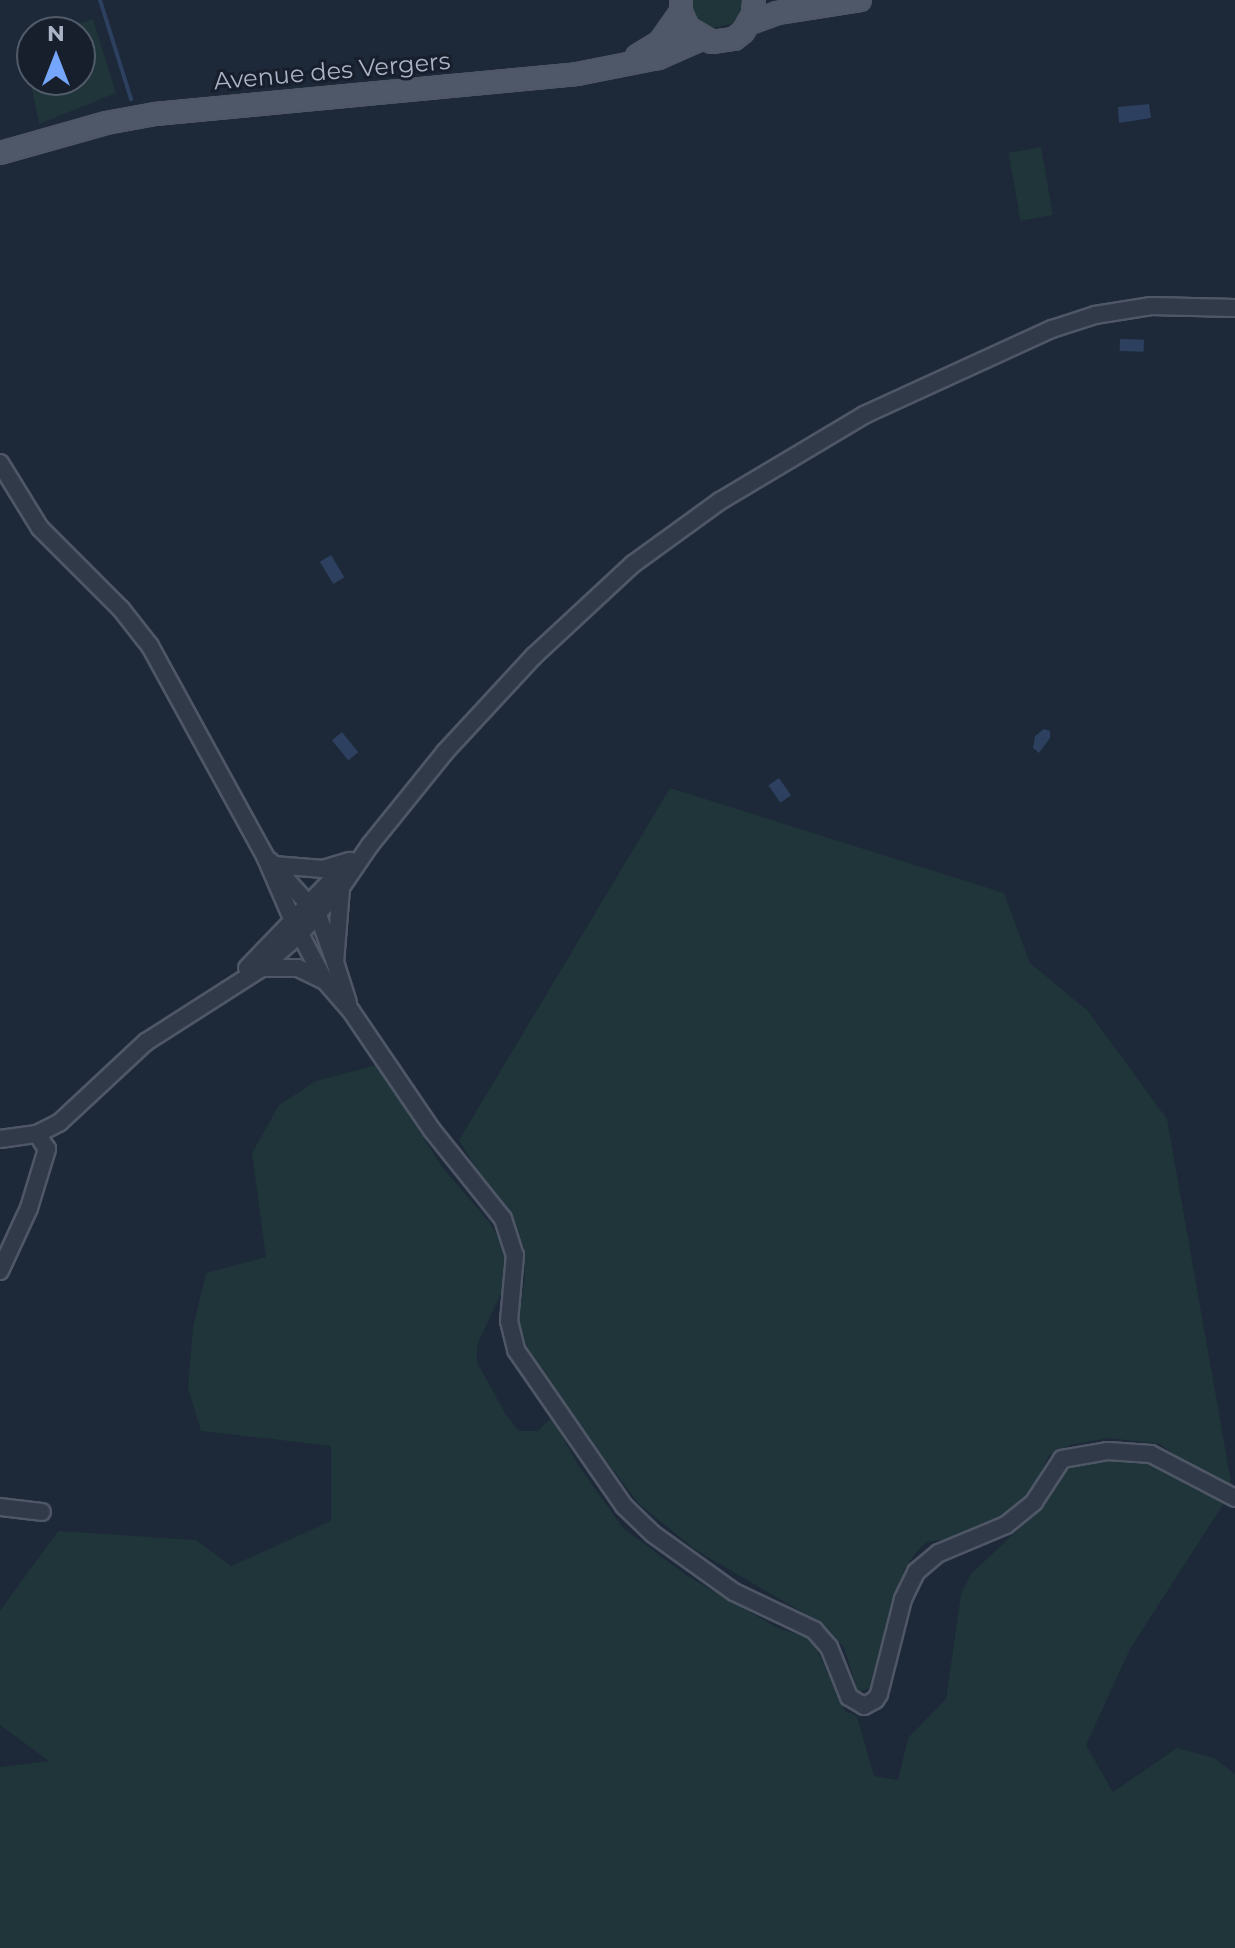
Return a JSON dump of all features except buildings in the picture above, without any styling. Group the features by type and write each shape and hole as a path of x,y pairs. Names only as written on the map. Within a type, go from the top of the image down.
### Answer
{"main road":[{"path":"750,23 754,0"},
{"path":"750,23 777,13 860,0"},
{"path":"681,6 688,28 701,39"},
{"name":"Avenue des Vergers","path":"607,69 660,42 681,6"},
{"name":"Avenue des Vergers","path":"64,134 172,112 534,79 607,69 658,58 701,39 712,42 734,39 750,23"},
{"path":"0,153 64,134"},
{"path":"0,161 64,134"}],"street":[{"path":"314,909 342,886 370,845 480,713 576,615 678,530 762,475 894,400 1070,322 1151,306 1235,308"},
{"path":"0,463 40,528 121,609 150,646 269,860 296,928 325,981 351,1011 432,1130 503,1219 515,1255 509,1321 516,1350 624,1506 687,1561 734,1592 800,1622 823,1637 855,1703 870,1704 879,1694 903,1599 916,1572 939,1553 1006,1525 1034,1502 1062,1459 1108,1451 1151,1454 1235,1498"},
{"path":"228,986 260,969 314,909 350,860 370,845"},
{"path":"269,860 323,869 350,860"},
{"path":"269,860 314,909 351,1011"},
{"path":"335,962 342,886"},
{"path":"0,1139 37,1134 73,1111 146,1042 228,986 296,928"},
{"path":"260,969 298,968 325,981"},
{"path":"0,1271 41,1172 47,1149 37,1134"},
{"path":"0,1507 42,1512"}],"green space":[{"path":"692,0 742,0 740,17 736,23 707,29 693,16"},
{"path":"96,29 116,93 39,124 33,96 96,96"},
{"path":"1041,147 1053,215 1020,221 1009,153"},
{"path":"670,788 1004,893 1030,963 1088,1011 1167,1119 1233,1493 1159,1444 1109,1438 1070,1445 1049,1456 1030,1493 995,1524 968,1537 926,1542 914,1555 904,1571 873,1687 858,1692 844,1647 819,1622 694,1549 638,1503 558,1397 527,1347 518,1321 525,1275 524,1248 459,1140"},
{"path":"377,1065 442,1167 490,1223 506,1251 505,1285 477,1345 477,1362 506,1415 519,1431 538,1431 552,1417 578,1465 623,1528 686,1575 778,1628 812,1639 845,1711 857,1716 874,1776 898,1780 908,1738 946,1699 961,1594 971,1574 1039,1510 1057,1477 1069,1467 1094,1459 1145,1459 1202,1493 1226,1500 1130,1649 1086,1745 1113,1792 1177,1748 1214,1758 1235,1774 1235,1948 0,1948 0,1767 49,1761 0,1725 0,1611 58,1531 196,1540 231,1566 331,1521 331,1446 201,1431 188,1388 193,1327 206,1273 266,1257 252,1153 279,1105 316,1081"}],"water":[{"path":"1149,104 1151,118 1119,123 1118,107"},
{"path":"1120,339 1144,340 1144,352 1120,351"},
{"path":"331,555 344,577 333,584 320,562"},
{"path":"1044,729 1050,731 1050,738 1039,753 1033,748 1035,736"},
{"path":"342,732 358,752 348,760 332,740"},
{"path":"779,778 791,795 780,803 768,785"}],"waterway":[{"path":"100,0 131,99"}]}
